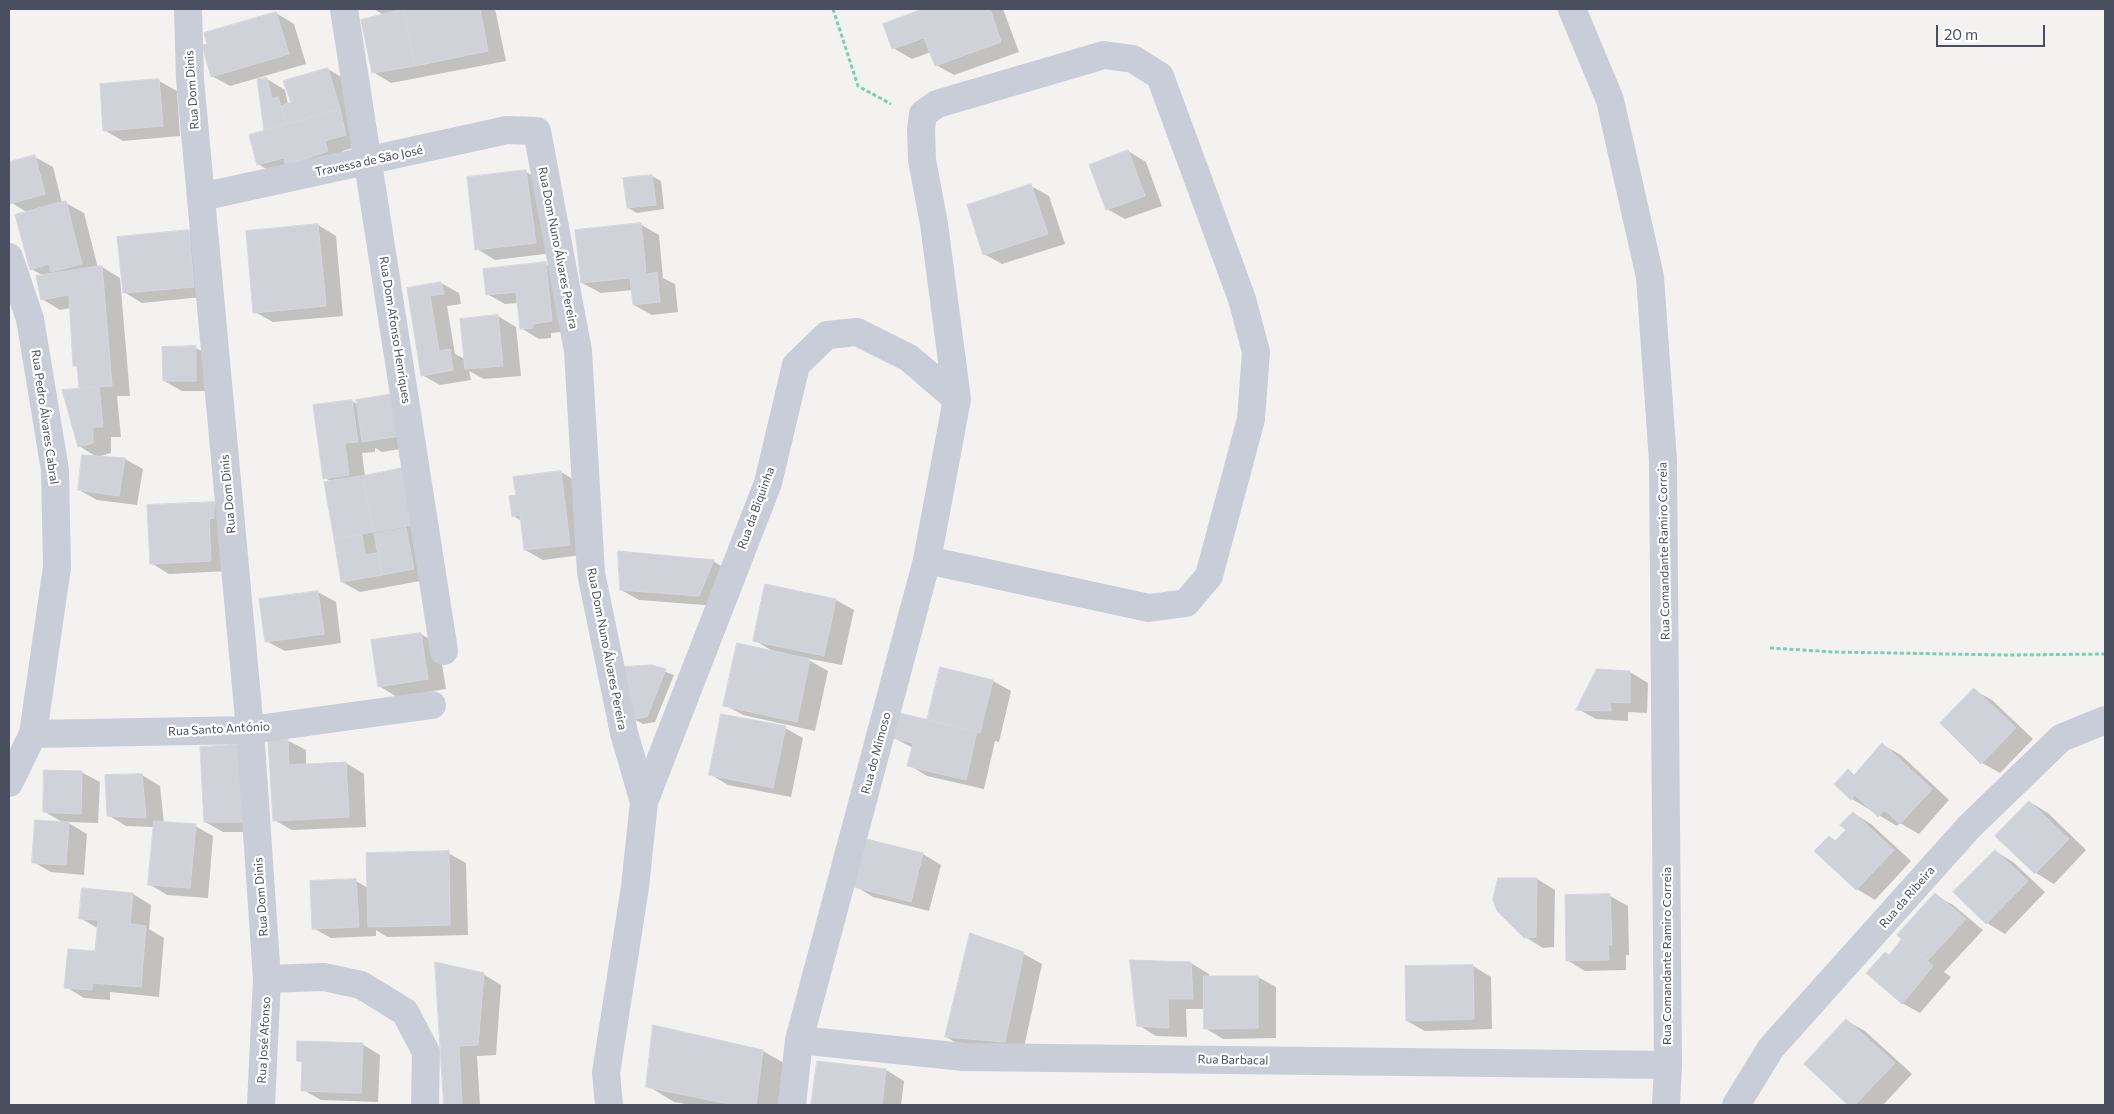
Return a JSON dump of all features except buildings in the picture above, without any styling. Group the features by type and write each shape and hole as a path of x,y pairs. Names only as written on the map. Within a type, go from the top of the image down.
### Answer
{"street":[{"name":"Rua Dom Dinis","path":"188,9 190,79 250,730 267,979"},
{"name":"Rua Dom Afonso Henriques","path":"344,9 444,651"},
{"name":"Rua Comandante Ramiro Correia","path":"1572,9 1610,100 1650,277 1663,461 1668,1065 1666,1105"},
{"path":"923,114 937,104 1104,55 1133,59 1160,76 1242,299 1256,352 1251,419 1209,576 1186,603 1149,608 927,560"},
{"name":"Rua do Mimoso","path":"792,1105 799,1040 927,560 957,399 934,224 922,160 921,130 923,114"},
{"name":"Travessa de São José","path":"201,197 507,130 537,131"},
{"name":"Rua Dom Nuno Álvares Pereira","path":"537,131 578,351 591,573 624,733 644,802 635,887 606,1073 609,1105"},
{"name":"Rua Pedro Álvares Cabral","path":"9,257 30,319 55,470 57,567 34,734 9,783"},
{"name":"Rua da Biquinha","path":"644,802 768,483 796,365 826,335 857,332 909,358 957,399"},
{"name":"Rua Santo António","path":"34,734 250,730 432,705"},
{"name":"Rua da Ribeira","path":"1736,1105 1771,1048 1969,826 2061,738 2105,720"},
{"name":"Rua José Afonso","path":"261,1105 267,979 324,977 361,984 404,1012 426,1052 425,1105"},
{"name":"Rua Barbacal","path":"799,1040 964,1057 1668,1065"}],"path":[{"path":"833,9 858,86 889,103 923,114"},
{"path":"1770,648 1854,652 2007,655 2105,654"}]}
